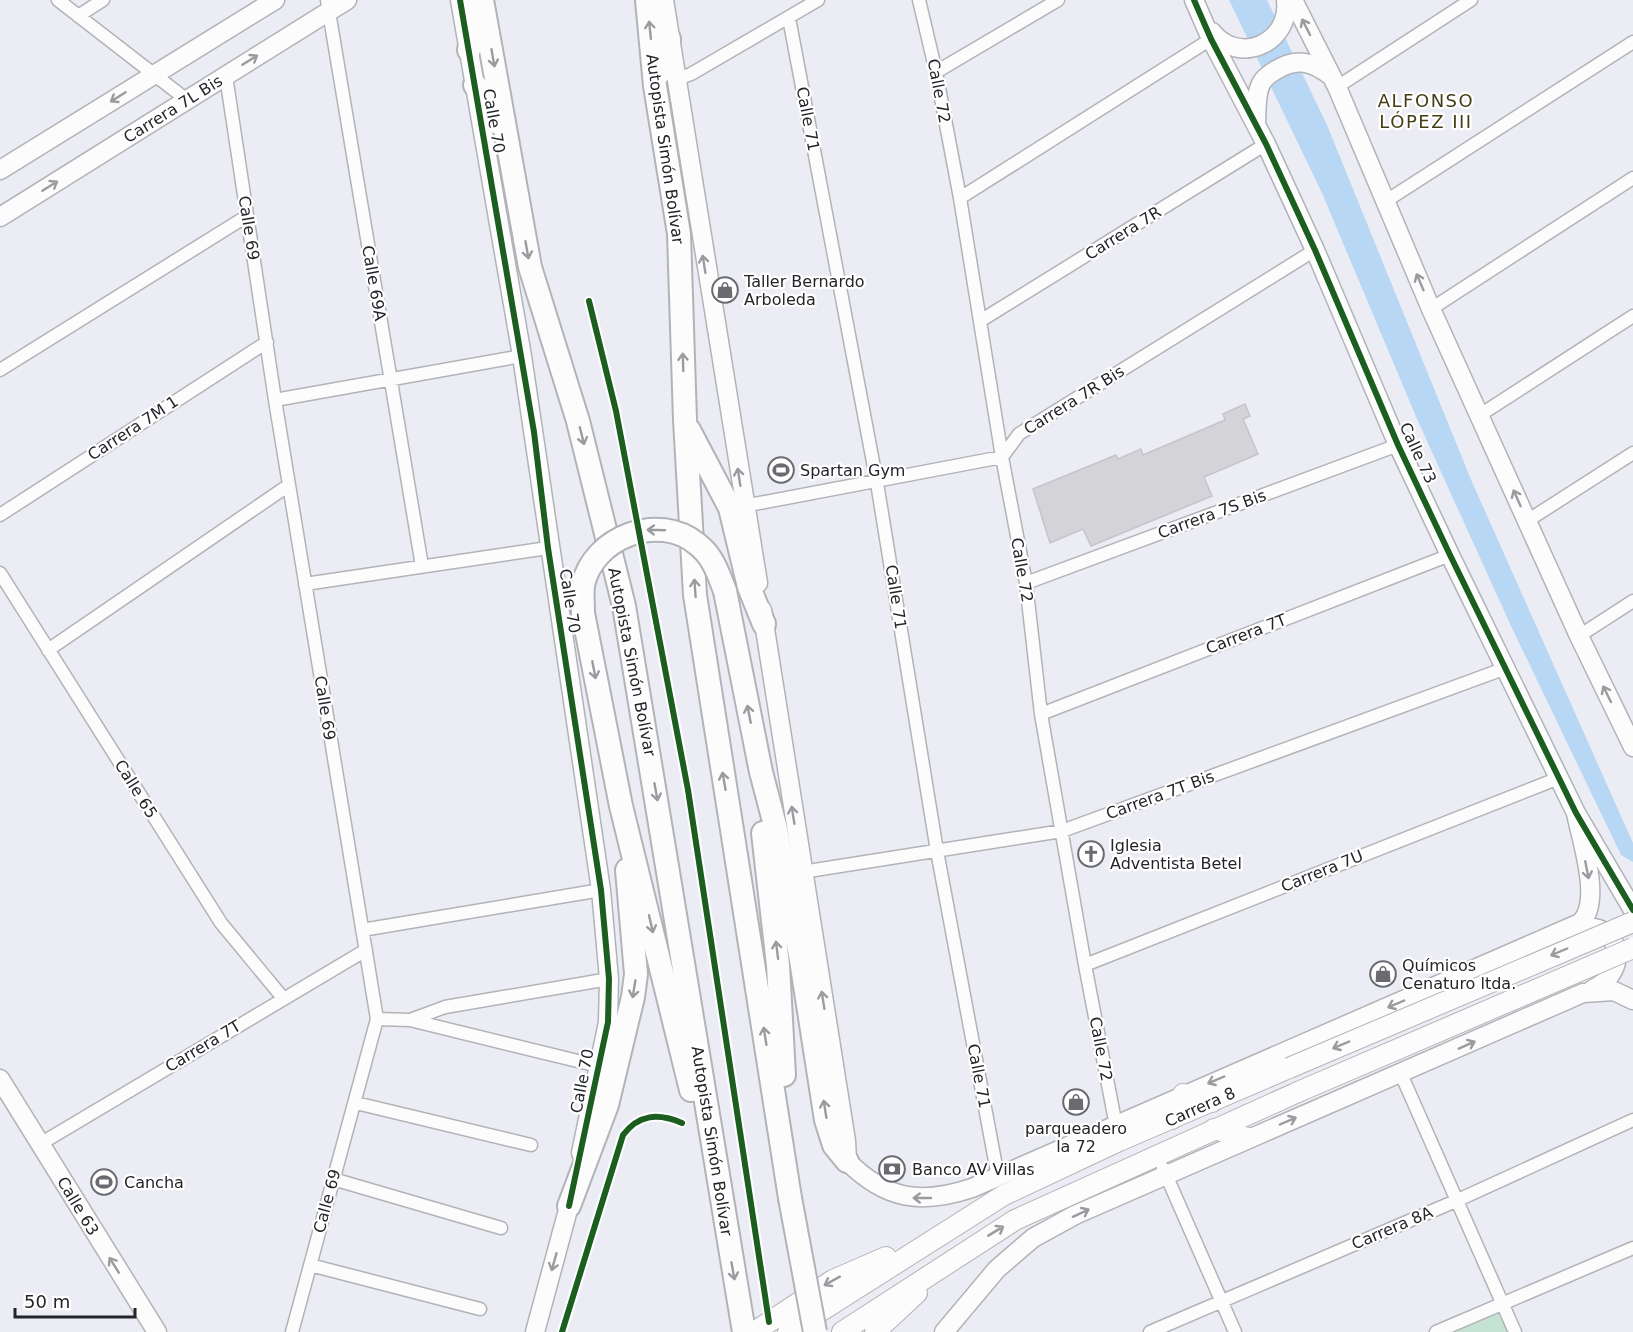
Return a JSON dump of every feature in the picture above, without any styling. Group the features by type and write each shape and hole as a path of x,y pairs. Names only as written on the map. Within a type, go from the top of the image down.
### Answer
{"highway":[{"path":"469,50 481,0"},
{"name":"Autopista Simón Bolívar","path":"481,0 530,267 578,421 624,606 744,1332"},
{"name":"Autopista Simón Bolívar","path":"647,0 665,83 679,234 685,420 695,595 790,1198 815,1332"},
{"path":"665,83 669,39"},
{"path":"475,85 506,133"},
{"path":"685,420 730,508 749,587 764,624"},
{"path":"723,1214 621,806 583,613 583,585 595,559 616,539 642,530 671,531 697,543 716,564 725,591 761,771 776,829 801,960 826,1120 834,1145 847,1161"},
{"path":"761,771 763,831 778,965 790,1198"},
{"path":"569,1206 607,1105 628,1024 636,974 621,806"}],"main road":[{"name":"Carrera 8","path":"788,1332 943,1232 1117,1132 1172,1119 1633,922"},
{"name":"Carrera 8","path":"842,1332 960,1253 1015,1220 1298,1092 1633,948"},
{"path":"1172,1119 1184,1094 1212,1102"},
{"path":"1214,1129 1248,1138"},
{"path":"754,1332 833,1280 943,1232"},
{"path":"875,1332 960,1253"}],"street":[{"path":"58,0 188,100"},
{"path":"78,16 103,0"},
{"path":"0,170 275,0"},
{"name":"Carrera 7L Bis","path":"0,217 226,76 327,6 347,0"},
{"name":"Calle 70","path":"460,0 522,356 548,548 600,890 609,979 608,1022 569,1206 536,1332"},
{"path":"818,0 691,74 665,83 764,624 847,1161"},
{"name":"Calle 72","path":"919,0 936,72 960,198 1002,457 1026,584 1041,714 1117,1132"},
{"path":"936,72 1058,0"},
{"name":"Calle 73","path":"1194,0 1316,250 1398,446 1450,555 1576,813 1633,910"},
{"path":"1334,82 1471,0"},
{"path":"960,198 1212,35 1245,50 1263,44 1281,30 1288,4"},
{"path":"1288,4 1334,82 1431,309 1579,636 1633,747"},
{"path":"663,5 669,39"},
{"name":"Calle 69A","path":"327,6 422,566"},
{"name":"Calle 71","path":"789,18 877,483 937,851 998,1177"},
{"path":"1386,201 1633,42"},
{"path":"1256,125 1258,93 1265,78 1283,65 1299,61 1314,64 1334,82"},
{"name":"Calle 69","path":"226,76 275,400 377,1019 292,1332"},
{"name":"Carrera 7R","path":"980,321 1266,144"},
{"path":"1431,309 1633,178"},
{"path":"0,370 247,216"},
{"name":"Carrera 7R Bis","path":"1002,457 1019,434 1316,250"},
{"path":"1480,416 1633,316"},
{"name":"Carrera 7M 1","path":"0,515 267,342"},
{"path":"275,400 522,356"},
{"name":"Carrera 7S Bis","path":"1026,584 1398,446"},
{"path":"1527,521 1633,453"},
{"path":"744,506 877,483 1002,457"},
{"path":"48,650 289,485"},
{"path":"305,584 548,548"},
{"name":"Carrera 7T","path":"1041,714 1450,555"},
{"name":"Calle 65","path":"0,573 221,923 283,998"},
{"path":"1579,636 1633,601"},
{"name":"Carrera 7T Bis","path":"802,872 1062,831 1506,668"},
{"name":"Carrera 7U","path":"1085,965 1559,778"},
{"name":"Carrera 8","path":"847,1161 874,1185 915,1198 944,1197 1117,1132 1184,1094 1559,934 1585,918 1591,904 1576,813"},
{"path":"362,930 600,890"},
{"path":"944,1332 997,1269 1033,1238 1075,1215 1608,983 1614,976 1620,959 1619,950 1610,935 1594,926 1585,926 1559,934"},
{"name":"Carrera 7T","path":"40,1144 283,998 366,951"},
{"path":"410,1020 445,1007 609,979"},
{"path":"1582,993 1614,991 1633,1000"},
{"path":"377,1019 410,1020 598,1066"},
{"path":"1401,1074 1515,1332"},
{"name":"Calle 63","path":"0,1079 157,1332"},
{"path":"356,1103 531,1145"},
{"name":"Carrera 8A","path":"1150,1332 1458,1200 1633,1120"},
{"path":"1158,1154 1219,1301 1235,1332"},
{"path":"333,1179 501,1228"},
{"path":"1436,1332 1633,1248"},
{"path":"310,1265 480,1309"}],"green space":[{"path":"1503,1303 1515,1332 1436,1332"}],"water":[{"path":"1229,0 1267,0 1327,125 1472,482 1633,843 1633,862 1621,855 1511,626 1417,419 1322,193"}],"building":[{"path":"1245,404 1250,416 1243,419 1258,454 1204,477 1212,496 1091,546 1083,529 1050,543 1033,489 1116,455 1118,459 1141,449 1143,455 1225,420 1223,414"}],"cycle path":[{"path":"460,0 534,432 548,548 601,890 609,979 608,1022 569,1206"},
{"path":"1194,0 1211,39 1266,144 1315,250 1398,445 1450,555 1576,813 1633,910"},
{"path":"589,301 616,411 688,790 769,1322"},
{"path":"562,1332 623,1135 636,1123 649,1117 665,1118 682,1123"}],"place":[{"name":"Taller Bernardo Arboleda","path":"725,290"},
{"name":"Spartan Gym","path":"781,470"},
{"name":"Iglesia Adventista Betel","path":"1091,854"},
{"name":"Químicos Cenaturo ltda.","path":"1383,974"},
{"name":"parqueadero la 72","path":"1076,1102"},
{"name":"Banco AV Villas","path":"892,1169"},
{"name":"Cancha","path":"104,1182"}],"district":[{"name":"ALFONSO LÓPEZ III","path":"1426,110"}]}
